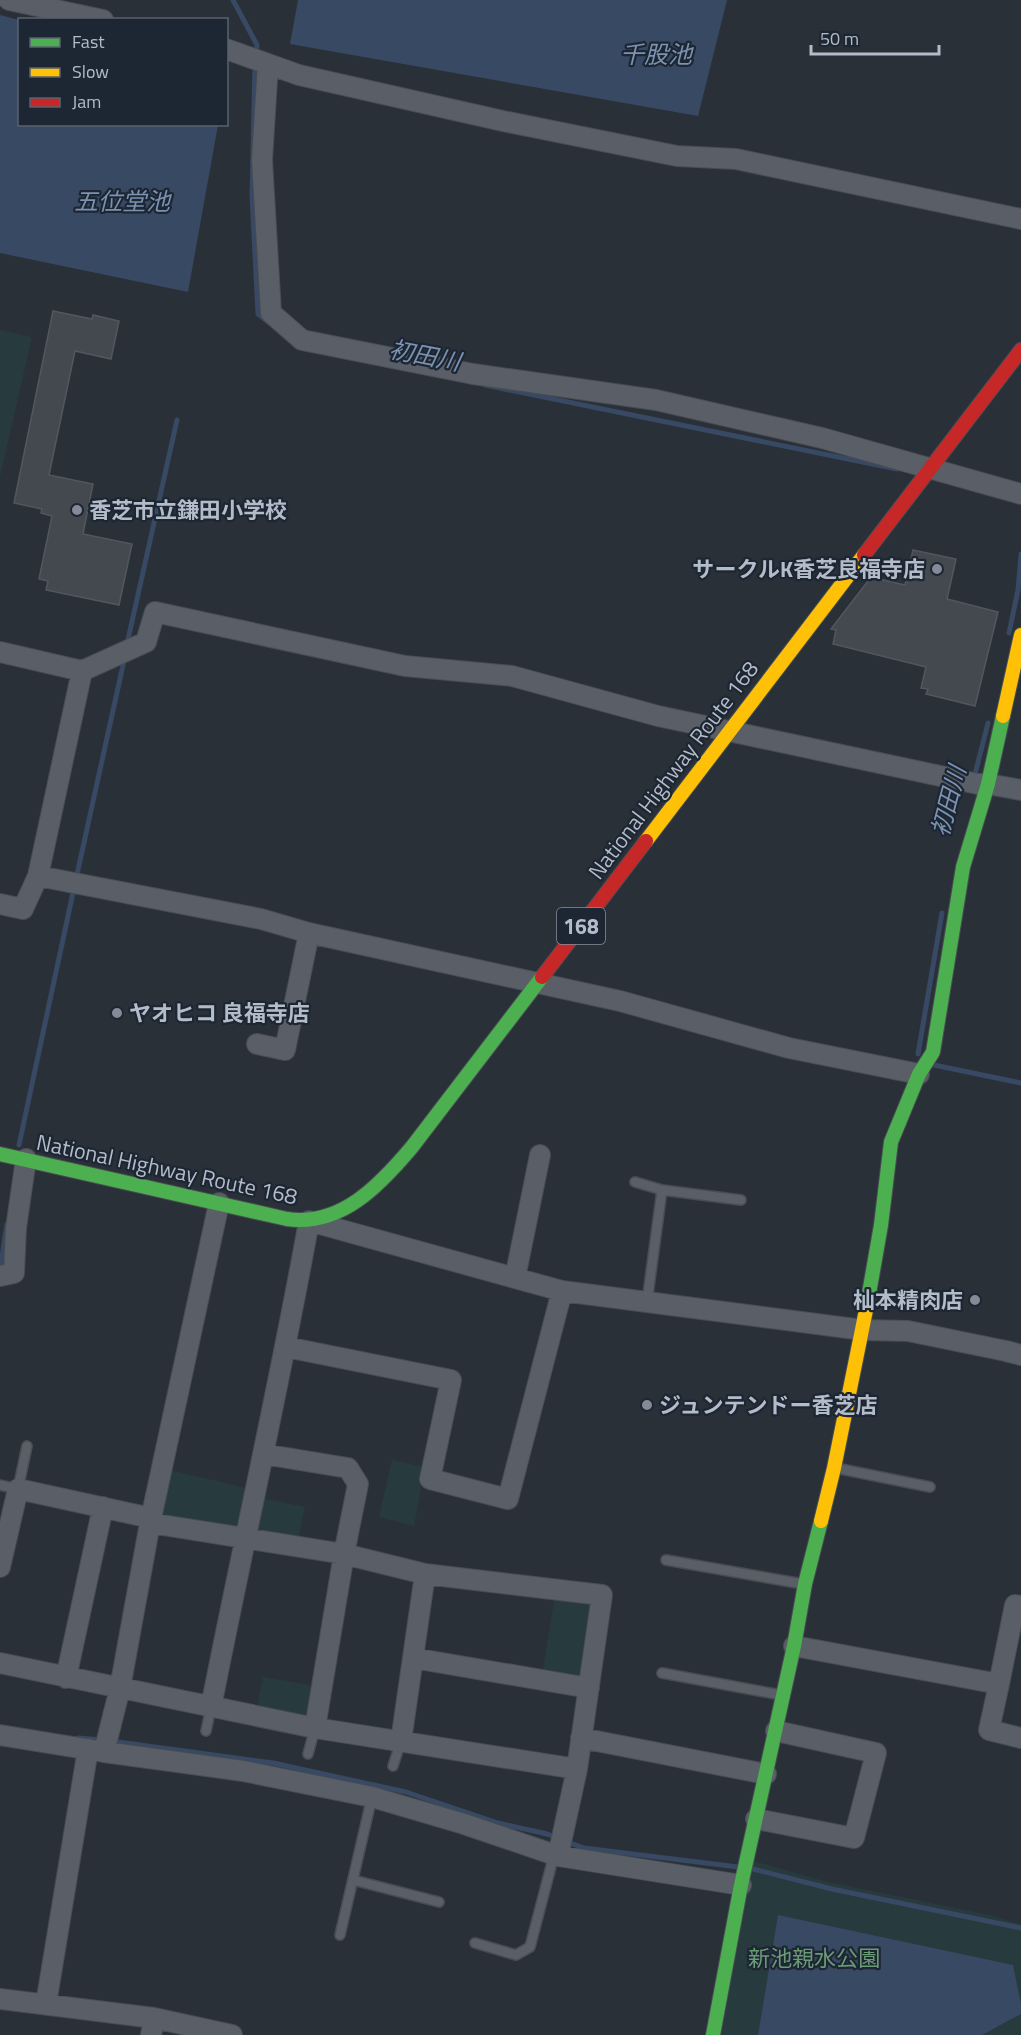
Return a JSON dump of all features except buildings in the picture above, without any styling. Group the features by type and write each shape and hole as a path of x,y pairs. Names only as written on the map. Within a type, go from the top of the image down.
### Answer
{"main road":[{"name":"National Highway Route 168","path":"0,1154 309,1221 346,1209 369,1194 385,1179 419,1138 1021,350"},
{"path":"713,2035 741,1885 776,1731 805,1584 834,1467 863,1330 881,1225 891,1142 919,1074 933,1052 978,783 1021,635"}],"street":[{"path":"9,0 94,18"},
{"path":"228,50 299,75 514,124 677,156 736,159 1021,219"},
{"path":"260,61 262,160 271,313 302,340 473,374 656,400 822,438 1021,494"},
{"path":"0,652 82,671 146,642 154,612 405,666 512,676 658,716 1021,790"},
{"path":"0,904 23,909 38,876 82,671"},
{"path":"38,876 261,919 309,933 620,1001 789,1048 919,1074"},
{"path":"257,1044 285,1050 309,933"},
{"path":"514,1278 540,1155"},
{"path":"3,1276 14,1273 16,1228 26,1159"},
{"path":"46,2004 96,1751 120,1688 151,1520 219,1203"},
{"path":"211,1707 244,1538 286,1347 309,1221 562,1291 863,1330 908,1331 1021,1355"},
{"path":"286,1347 451,1380 430,1479 508,1499 562,1291"},
{"path":"263,1454 348,1468 358,1484 315,1728"},
{"path":"0,1567 9,1487 151,1520 344,1554 425,1574 602,1595 577,1768 556,1856"},
{"path":"66,1678 103,1507"},
{"path":"401,1741 425,1574"},
{"path":"1021,1606 1015,1605 989,1730 1021,1738"},
{"path":"794,1646 999,1684"},
{"path":"413,1658 589,1688"},
{"path":"0,1663 315,1728 577,1768"},
{"path":"756,1819 854,1838 876,1753 776,1731"},
{"path":"0,1735 243,1771 372,1797 464,1824 556,1856 741,1885"},
{"path":"581,1738 766,1774"},
{"path":"0,1999 46,2004 153,2027 232,2035"}],"lane":[{"path":"635,1182 662,1190 741,1200"},
{"path":"647,1302 662,1190"},
{"path":"9,1487 27,1446"},
{"path":"834,1467 930,1487"},
{"path":"666,1560 805,1584"},
{"path":"662,1673 783,1695"},
{"path":"206,1731 211,1707"},
{"path":"308,1754 315,1728"},
{"path":"393,1766 401,1741"},
{"path":"340,1935 372,1797"},
{"path":"475,1943 516,1955 531,1947 556,1856"},
{"path":"353,1880 439,1902"}],"green space":[{"path":"0,330 32,337 0,477"},
{"path":"392,1460 425,1467 414,1526 379,1517"},
{"path":"169,1470 247,1488 238,1532 160,1516"},
{"path":"257,1497 305,1507 298,1542 249,1533"},
{"path":"555,1595 597,1598 587,1677 543,1669"},
{"path":"263,1677 315,1686 311,1722 256,1713"},
{"name":"新池親水公園","path":"754,1861 828,1882 990,1915 1021,1924 1021,2035 721,2035"}],"water":[{"name":"千股池","path":"298,0 727,0 698,116 290,44"},
{"name":"五位堂池","path":"0,15 18,20 18,126 218,126 188,292 0,253"},
{"path":"778,1915 1013,1965 1021,2014 982,2035 758,2035"}],"waterway":[{"name":"初田川","path":"233,0 257,45 256,56"},
{"name":"初田川","path":"255,65 252,195 258,314 267,321"},
{"name":"初田川","path":"485,385 897,469"},
{"path":"127,644 177,420"},
{"name":"初田川","path":"1009,633 1018,590 1021,554"},
{"path":"76,879 125,656"},
{"name":"初田川","path":"974,778 988,723"},
{"path":"19,1145 74,888"},
{"name":"初田川","path":"918,1054 942,913"},
{"name":"初田川","path":"934,1065 1021,1083"},
{"path":"0,1270 7,1224"},
{"path":"78,1738 102,1740"},
{"path":"111,1741 273,1763 406,1792 498,1823 558,1838"},
{"path":"567,1842 584,1848 738,1867"},
{"path":"753,1869 832,1889 1021,1928"}],"traffic: fast":[{"path":"867,1305 881,1225 891,1142 919,1074 933,1052 963,867 988,784 1003,716"},
{"path":"0,1154 287,1219 307,1220 325,1216 342,1210 358,1200 373,1189 400,1161 542,977"},
{"path":"713,2035 741,1885 794,1646 805,1584 821,1521"}],"traffic: slow":[{"path":"646,841 864,555"},
{"path":"1003,716 1021,635"},
{"path":"821,1521 867,1305"}],"traffic: jam":[{"path":"864,555 1021,350"},
{"path":"542,977 646,841"}],"place":[{"name":"香芝市立鎌田小学校","path":"77,510"},
{"name":"サークルK香芝良福寺店","path":"937,569"},
{"name":"ヤオヒコ 良福寺店","path":"117,1013"},
{"name":"杣本精肉店","path":"975,1300"},
{"name":"ジュンテンドー香芝店","path":"647,1405"}]}
